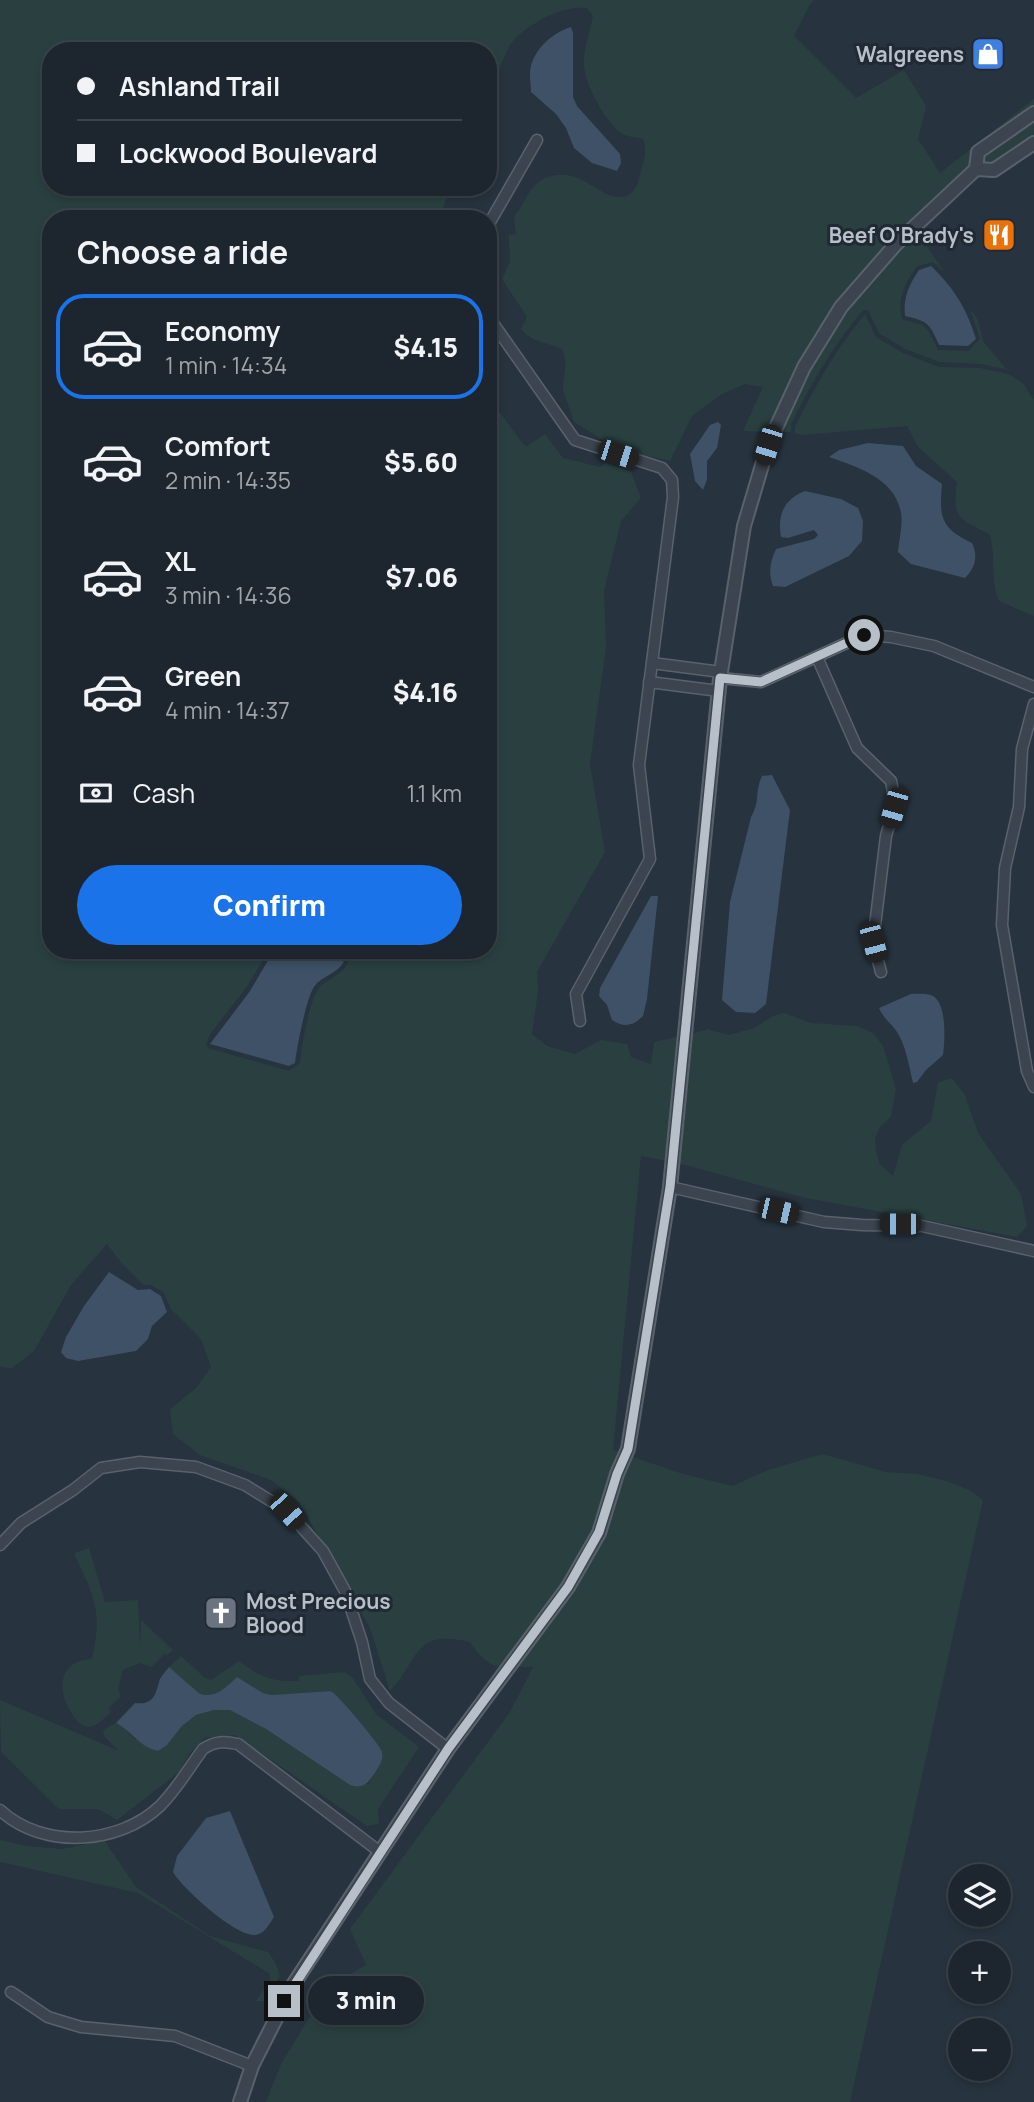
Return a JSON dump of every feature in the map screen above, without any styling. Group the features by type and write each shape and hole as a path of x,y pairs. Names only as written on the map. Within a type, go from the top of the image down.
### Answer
{"street":[{"path":"240,2102 252,2066 293,1985 448,1749 568,1587 599,1532 617,1474 628,1449 670,1187 721,675 744,526 768,445 804,367 841,307 896,244 976,169 978,152 1034,113"},
{"path":"497,210 537,140"},
{"path":"976,169 994,170 1034,143"},
{"path":"497,329 575,440 662,468 672,480 673,497 639,765 650,859 576,995 580,1020"},
{"path":"652,663 761,682 864,635 891,637 934,646 1034,687"},
{"path":"817,657 857,748 891,781 894,808 886,836 873,942 881,972"},
{"path":"649,682 719,691"},
{"path":"1034,704 1022,749 1019,807 1005,868 1002,925 1027,1071 1034,1087"},
{"path":"670,1187 824,1222 922,1226 1034,1251"},
{"path":"0,1545 22,1523 102,1468 140,1462 196,1467 245,1485 287,1511 323,1551 345,1591 362,1642 370,1679 389,1703 448,1749"},
{"path":"0,1810 31,1829 63,1838 90,1837 118,1831 160,1806 203,1749 211,1743 225,1741 237,1744 380,1852"},
{"path":"11,1992 48,2017 80,2027 175,2036 252,2066"}],"green space":[{"path":"0,0 814,0 794,36 856,98 904,70 926,106 918,139 940,173 1034,99 1034,107 1013,122 841,300 769,432 743,431 763,387 745,384 722,394 692,416 670,461 617,449 574,422 563,389 565,365 562,349 525,334 521,329 527,317 502,279 510,262 509,235 516,234 514,217 537,183 551,176 569,175 612,196 621,197 629,195 640,175 645,152 643,139 623,134 615,128 588,84 584,60 593,16 587,8 557,12 528,28 513,41 497,76 497,42 42,42 42,196 448,196 442,210 42,210 42,959 264,959 246,988 211,1033 206,1045 208,1048 289,1071 300,1063 306,1024 316,993 342,971 348,963 346,959 497,959 497,409 524,445 527,446 545,434 563,458 600,467 606,463 631,472 641,498 621,521 604,591 606,647 590,764 605,852 537,972 538,991 532,1034 547,1046 575,1054 601,1040 627,1044 631,1057 651,1064 654,1042 680,1036 668,1161 641,1156 613,1450 621,1453 595,1530 564,1584 503,1667 488,1662 470,1642 438,1639 420,1649 390,1691 370,1628 299,1502 271,1480 200,1455 173,1434 170,1409 196,1388 211,1367 201,1339 171,1309 163,1292 151,1285 144,1285 107,1244 71,1285 34,1351 11,1369 0,1366"},
{"path":"1034,120 1034,136 993,164 982,163 983,156"},
{"path":"917,232 945,273 933,262 917,266 903,291 902,319 922,325 928,330 938,350 968,351 980,339 970,309 978,320 983,341 1006,369 980,364 940,362 905,349 879,333 868,310 863,310 815,379 791,424 791,432 780,432 805,376 832,331 871,279"},
{"path":"865,314 876,337 903,353 939,367 980,368 1008,374 1023,383 1034,400 1034,616 999,601 990,535 960,516 956,504 957,482 918,447 907,426 802,435 795,433 795,427 827,368"},
{"path":"784,1013 811,1023 857,1026 874,1034 883,1046 896,1089 891,1116 880,1127 875,1139 879,1163 893,1176 902,1145 931,1121 938,1082 952,1078 965,1095 978,1133 1021,1194 1027,1226 1017,1237 806,1198 678,1163 690,1034 708,1029 729,1035 754,1028 773,1016"},
{"path":"822,1454 886,1472 917,1474 947,1481 971,1491 983,1500 850,2102 266,2102 281,2064 328,1987 366,1965 350,1929 510,1712 533,1667 516,1667 572,1591 630,1456 683,1474 733,1486 768,1470"},
{"path":"89,1548 105,1602 138,1600 140,1646 141,1620 173,1650 166,1656 164,1654 152,1667 140,1663 123,1670 118,1689 121,1696 108,1709 111,1712 92,1727 82,1724 74,1717 64,1694 63,1682 66,1671 76,1663 92,1659 97,1628 95,1604 74,1553"},
{"path":"181,1656 205,1678 211,1680 239,1661 260,1675 281,1681 299,1681 299,1676 344,1672 352,1677 376,1714 419,1747 378,1809 379,1824 367,1826 235,1735 204,1738 190,1753 179,1772 117,1820 98,1809 59,1809 1,1752 0,1700 119,1751 104,1736 103,1730 116,1723 135,1739 167,1745 182,1726 196,1715 214,1710 230,1710 266,1729 350,1785 368,1784 380,1766 377,1743 334,1693 329,1691 272,1695 263,1693 237,1677 216,1693 200,1694 169,1667"},
{"path":"0,1840 27,1846 63,1849 104,1840 136,1887 210,1936 268,1952 280,1976 264,2001 256,2001 270,1980 270,1974 138,1893 0,1862"}],"water":[{"path":"571,27 573,97 577,106 620,154 621,163 617,171 592,163 574,148 566,128 556,114 531,92 531,68 537,52 549,39"},
{"path":"931,266 953,291 968,318 976,339 968,346 939,345 927,324 905,316 906,297 912,281 919,270"},
{"path":"718,422 721,425 717,448 707,461 707,480 703,490 695,481 690,454 710,425"},
{"path":"868,443 903,446 916,466 942,484 941,505 944,521 954,532 972,543 974,548 974,566 965,578 911,564 898,552 901,513 891,491 873,476 829,457 839,450"},
{"path":"805,491 841,499 858,508 863,521 862,541 849,556 785,587 773,586 770,567 776,549 814,539 818,535 814,530 788,538 781,537 781,515 787,503"},
{"path":"772,775 790,810 766,1004 755,1013 736,1012 722,1000 730,902 760,782 762,776"},
{"path":"651,896 658,896 647,999 643,1016 632,1024 624,1025 612,1020 607,1005 599,996 600,988"},
{"path":"269,959 338,959 344,962 314,987 305,1012 295,1063 289,1066 210,1044 250,991"},
{"path":"911,994 928,994 938,1000 943,1014 944,1032 943,1055 913,1083 900,1038 879,1008"},
{"path":"109,1272 138,1290 150,1289 161,1296 167,1312 152,1326 148,1339 136,1351 78,1361 66,1358 61,1352 66,1337"},
{"path":"169,1667 200,1694 206,1695 220,1691 237,1677 263,1693 272,1695 330,1691 380,1747 380,1765 365,1784 350,1785 266,1729 230,1710 214,1710 196,1715 182,1726 167,1745 158,1751 151,1749 116,1723 135,1703 145,1703 152,1699 160,1678"},
{"path":"230,1811 274,1917 264,1931 255,1935 246,1934 223,1920 198,1899 173,1872 177,1856 206,1818"}],"place":[{"name":"Walgreens","path":"988,54"},
{"name":"Beef O'Brady's","path":"999,235"},
{"name":"Most Precious Blood","path":"221,1613"}],"route":[{"path":"284,2001 448,1749 568,1587 599,1532 617,1474 628,1449 670,1187 720,678 761,682 864,635"}]}
